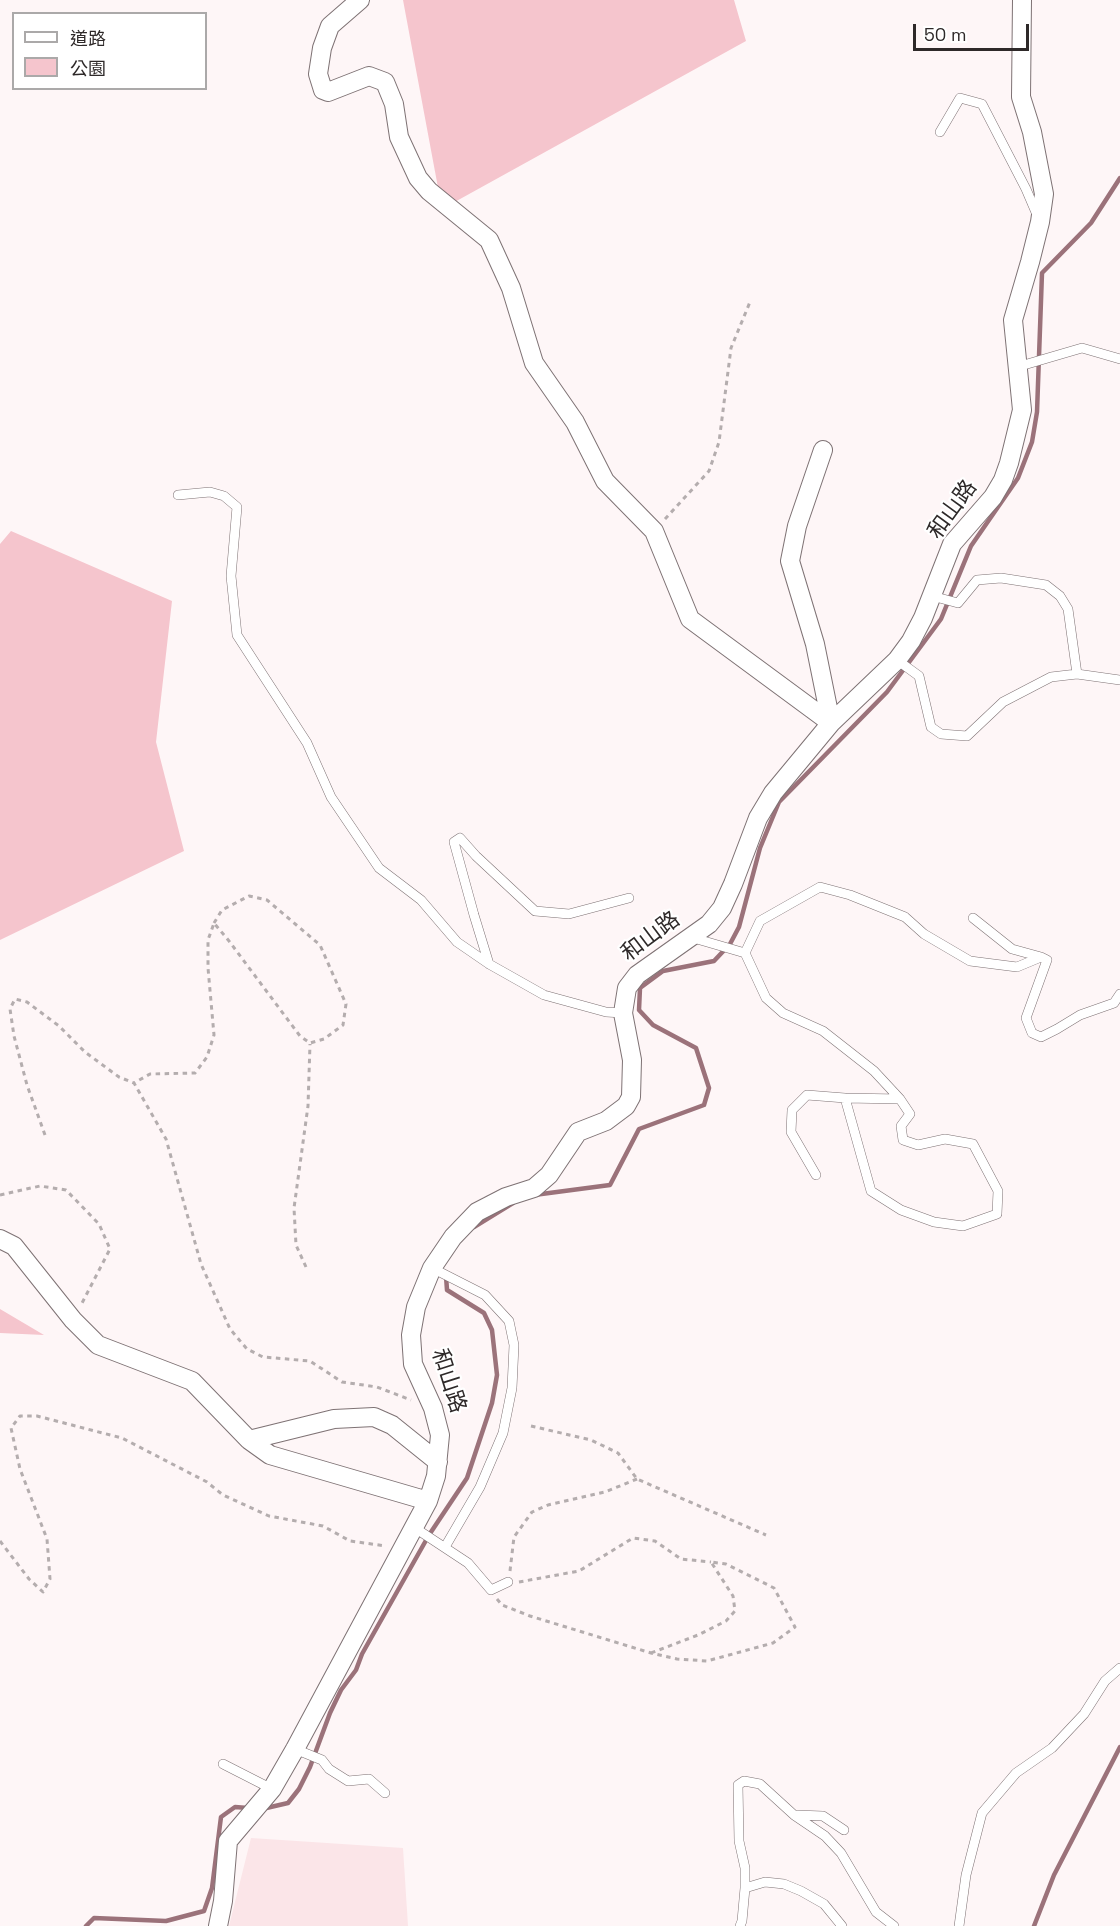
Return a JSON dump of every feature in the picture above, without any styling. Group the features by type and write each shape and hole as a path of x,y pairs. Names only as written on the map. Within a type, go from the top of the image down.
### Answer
{"street":[{"path":"360,0 330,27 322,48 318,74 323,90 328,92 369,76 385,82 394,104 399,137 418,177 429,191 489,240 511,288 534,363 575,422 605,481 654,531 690,619 831,723"},
{"name":"和山路","path":"218,1926 223,1901 228,1841 272,1788 295,1749 428,1501 438,1462 440,1435 433,1408 413,1364 411,1335 416,1307 432,1268 453,1237 477,1212 506,1197 534,1188 549,1175 578,1132 606,1121 626,1106 631,1097 632,1060 623,1013 627,988 637,975 709,924 722,908 758,818 773,793 831,723 897,660 911,641 932,596 952,544 993,497 1003,480 1022,410 1013,320 1040,222 1044,194 1032,132 1022,97 1022,0"},
{"path":"823,450 797,526 790,561 814,644 831,723"},
{"path":"0,1239 14,1246 73,1320 98,1345 192,1382 249,1440 270,1455 428,1501"},
{"path":"249,1440 334,1419 374,1417 392,1425 438,1462"}],"lane":[{"path":"940,132 960,98 982,104 1026,189 1040,222"},
{"path":"1017,367 1082,348 1120,359"},
{"path":"178,495 210,492 224,496 237,507 231,576 237,635 307,743 331,797 379,868 421,900 457,942 489,964 544,995 606,1012 623,1013"},
{"path":"932,596 958,603 977,580 1001,578 1046,585 1060,597 1068,609 1077,674"},
{"path":"897,660 919,676 931,727 941,734 967,736 1003,702 1051,677 1077,674 1120,680"},
{"path":"489,964 454,842 460,838 476,856 535,910 569,914 629,898"},
{"path":"745,953 760,921 820,888 850,894 905,917 924,934 970,962 1017,967 1041,957"},
{"path":"973,918 1012,949 1047,960 1026,1018 1032,1033 1041,1037 1080,1015 1114,1003 1120,994"},
{"path":"690,938 745,953 766,998 783,1013 823,1031 874,1071 900,1099 910,1114 901,1126 903,1140 918,1145 945,1139 973,1144 998,1191 997,1214 963,1226 934,1222 901,1210 871,1191 845,1098"},
{"path":"816,1175 791,1132 792,1110 807,1095 900,1099"},
{"path":"432,1268 485,1295 510,1321 514,1345 512,1388 503,1433 480,1487 445,1547"},
{"path":"415,1528 468,1563 491,1590 508,1582"},
{"path":"959,1926 966,1875 982,1813 1016,1773 1052,1748 1084,1714 1105,1681 1120,1668"},
{"path":"295,1749 322,1760 329,1769 348,1781 369,1779 385,1793"},
{"path":"223,1764 272,1788"},
{"path":"740,1926 745,1868 739,1841 738,1785 744,1781 760,1784 794,1815 825,1836 841,1853 876,1912 894,1926"},
{"path":"794,1815 823,1816 844,1830"},
{"path":"745,1888 765,1882 784,1884 824,1904 842,1926"}],"path":[{"path":"654,531 709,471 719,442 730,348 750,302"},
{"path":"134,1083 150,1074 195,1073 207,1057 214,1035 208,940 222,910 249,896 267,900 320,945 346,1004 343,1025 324,1039 310,1043"},
{"path":"214,923 300,1036 310,1043"},
{"path":"45,1135 27,1085 14,1036 10,1009 15,999 27,1002 59,1026 85,1052 118,1077 134,1083 166,1139 201,1264 230,1329 247,1349 263,1357 310,1361 342,1382 377,1387 433,1408"},
{"path":"306,1267 296,1245 294,1208 308,1106 310,1043"},
{"path":"0,1195 40,1186 66,1190 99,1224 110,1249 73,1320"},
{"path":"0,1541 29,1579 43,1592 50,1579 47,1539 20,1469 11,1428 20,1416 37,1416 122,1438 207,1482 224,1495 269,1516 323,1526 350,1541 403,1548"},
{"path":"531,1426 591,1440 618,1453 637,1479 766,1535"},
{"path":"491,1590 502,1605 530,1616 677,1659 707,1661 773,1643 795,1627 774,1588 726,1564 681,1559 655,1541 633,1538 579,1571 526,1582 508,1582 514,1537 532,1512 548,1504 605,1492 637,1479"},
{"path":"651,1653 698,1635 726,1621 735,1611 732,1596 711,1562"}],"shaded area":[{"path":"251,1838 403,1848 408,1926 229,1926"}],"green space":[{"path":"403,0 734,0 746,41 442,209"},
{"path":"11,531 172,601 156,742 184,851 0,940 0,544"},
{"path":"0,1309 44,1335 0,1333"}],"waterway":[{"path":"534,1195 610,1185 639,1129 704,1105 709,1088 696,1048 653,1025 639,1010 640,988 663,971 714,961 730,944 739,927 760,848 779,802 887,692 941,619 971,546 1018,478 1032,442 1037,412 1042,273 1091,223 1120,178"},
{"path":"474,1227 513,1203"},
{"path":"262,1809 288,1803 299,1789 341,1690 356,1670 362,1654 429,1535 467,1478 492,1403 497,1375 492,1330 484,1313 447,1290 446,1276"},
{"path":"1034,1926 1054,1875 1120,1747"},
{"path":"86,1926 94,1918 166,1921 204,1911 212,1888 221,1817 235,1807 248,1808"}]}
